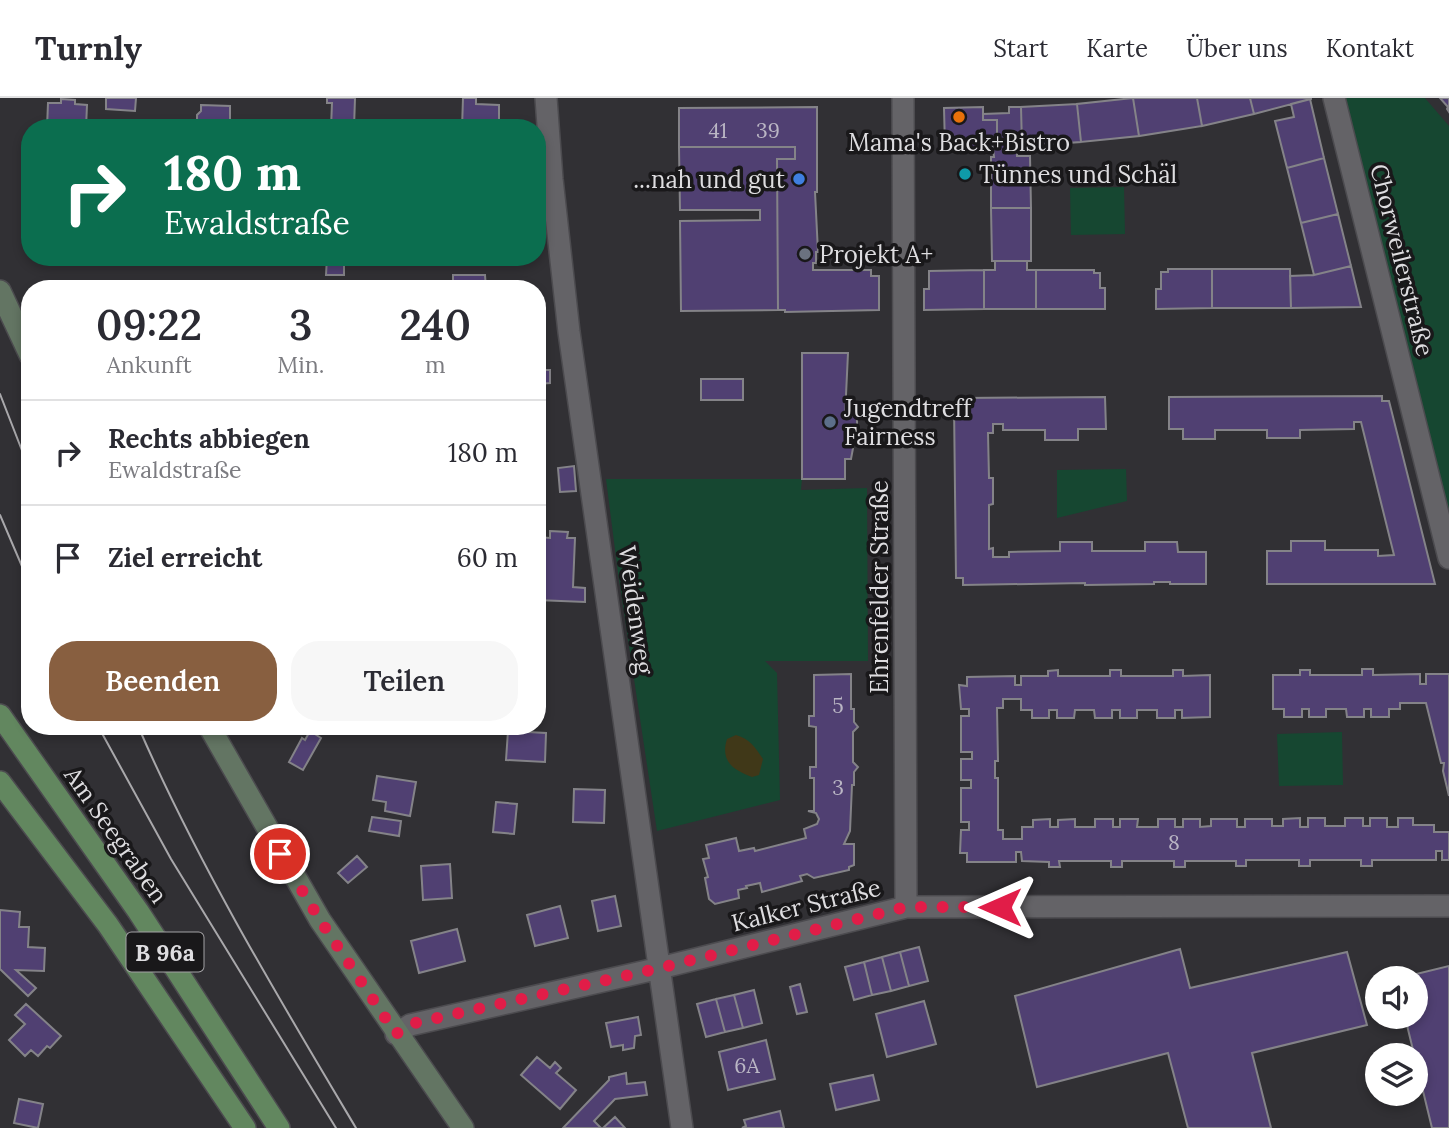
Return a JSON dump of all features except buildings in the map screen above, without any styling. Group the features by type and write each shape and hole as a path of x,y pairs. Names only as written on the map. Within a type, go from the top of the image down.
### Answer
{"main road":[{"name":"Am Seegraben","path":"0,715 138,911 279,1128"},
{"name":"B 96a","path":"0,782 108,925 245,1128"}],"street":[{"name":"Weidenweg","path":"546,98 569,332 682,1128"},
{"name":"Ehrenfelder Straße","path":"903,98 906,907"},
{"name":"Chorweilerstraße","path":"1334,98 1449,558"},
{"path":"2,298 21,337"},
{"path":"214,735 320,920 463,1128"},
{"name":"Kalker Straße","path":"396,1034 410,1024 660,968 906,907 1449,906"}],"green space":[{"path":"1343,98 1425,98 1449,126 1449,529"},
{"path":"1124,187 1125,234 1071,235 1070,188"},
{"path":"1126,469 1127,501 1057,518 1057,470"},
{"path":"606,479 802,479 801,490 867,488 868,661 765,661 777,673 780,800 657,831"},
{"path":"1342,732 1343,785 1279,786 1277,734"}],"sand":[{"path":"736,735 749,741 763,759 759,775 752,777 739,771 727,759 727,739"}],"tram line":[{"path":"0,394 21,448"},
{"path":"0,515 21,564"},
{"path":"103,735 171,859 336,1128"},
{"path":"142,735 213,880 356,1128"}],"place":[{"name":"Mama's Back+Bistro","path":"959,117"},
{"name":"Tünnes und Schäl","path":"965,174"},
{"name":"...nah und gut","path":"799,179"},
{"name":"Projekt A+","path":"805,254"},
{"name":"Jugendtreff Fairness","path":"830,422"}],"route":[{"path":"280,854 320,920 396,1034 410,1024 660,968 906,907 1000,907"}]}
